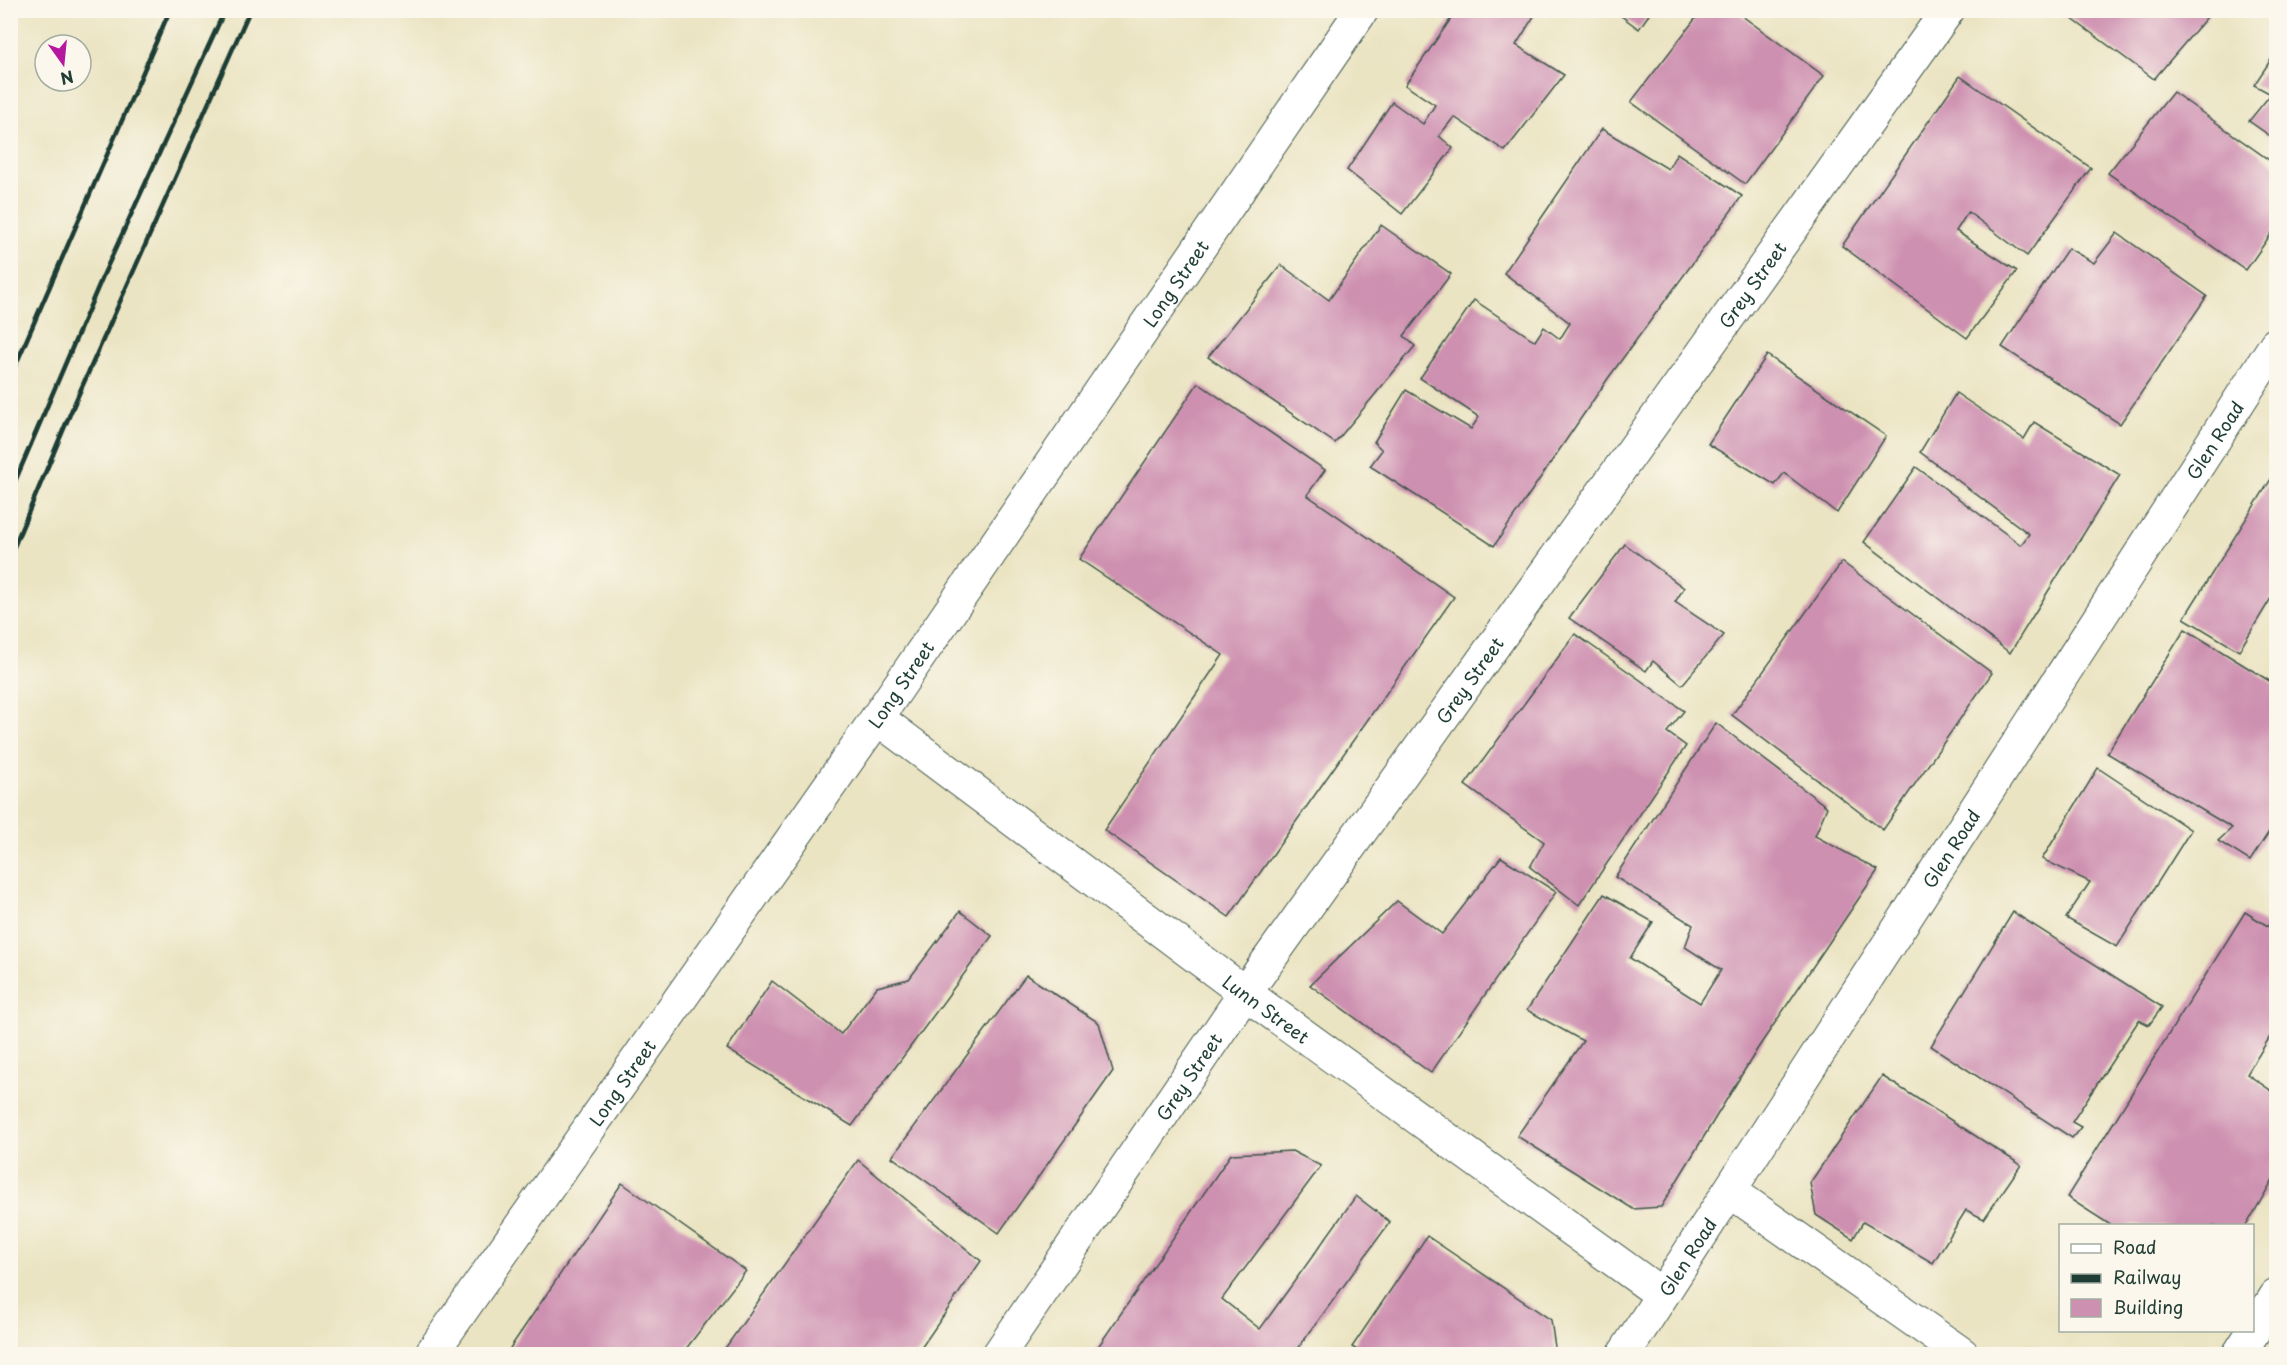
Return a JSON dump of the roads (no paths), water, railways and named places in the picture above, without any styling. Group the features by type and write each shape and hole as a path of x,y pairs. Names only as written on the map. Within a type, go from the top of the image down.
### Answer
{"street":[{"name":"Long Street","path":"431,1354 877,718 1362,10"},
{"name":"Grey Street","path":"999,1354 1245,993 1948,10"},
{"name":"Glen Road","path":"1624,1354 2277,344"},
{"name":"Lunn Street","path":"877,718 1245,993 1661,1294"},
{"path":"1730,1191 1962,1354"},
{"path":"2254,1331 2277,1296"},
{"path":"2239,1354 2253,1332"},
{"path":"2239,1354 2277,1334"}],"railway":[{"path":"10,378 170,10"},
{"path":"10,493 102,278 225,10"},
{"path":"10,556 73,407 250,10"}]}
